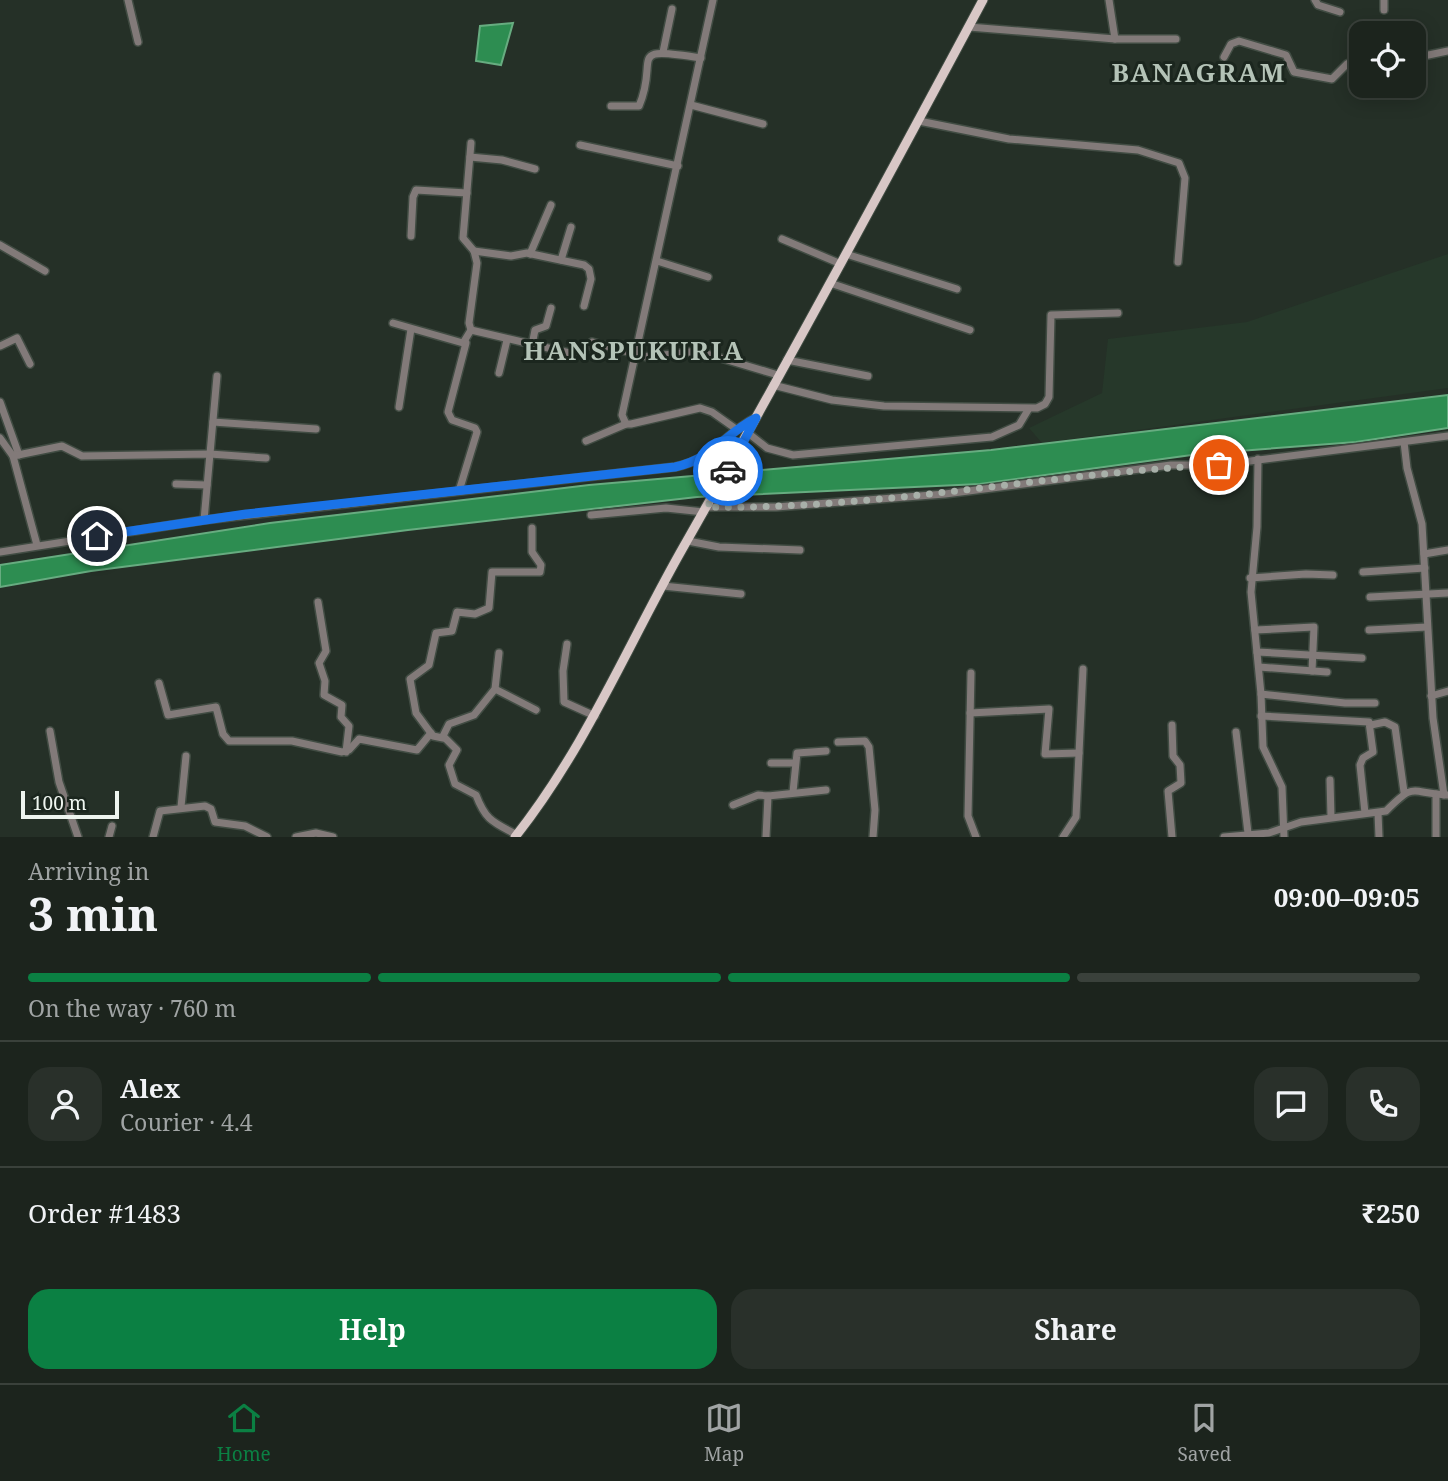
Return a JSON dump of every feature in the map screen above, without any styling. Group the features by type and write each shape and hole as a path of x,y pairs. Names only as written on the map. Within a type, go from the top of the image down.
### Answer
{"main road":[{"path":"516,836 554,785 595,716 663,586 984,0"}],"street":[{"path":"128,0 138,42"},
{"path":"626,424 622,409 713,0"},
{"path":"1109,0 1115,39"},
{"path":"1315,0 1318,5 1340,12"},
{"path":"1384,0 1384,10"},
{"path":"663,52 672,9"},
{"path":"969,27 1115,39 1176,39"},
{"path":"1223,57 1231,44 1239,41 1286,55 1294,72 1332,79 1339,76 1349,63"},
{"path":"1426,56 1448,51"},
{"path":"611,106 639,106 649,57 663,52 701,58"},
{"path":"691,105 763,124"},
{"path":"919,121 1009,139 1138,149 1179,163 1185,178 1178,262"},
{"path":"459,491 477,432 475,428 452,420 448,412 471,330 469,323 477,263 474,251 463,237 471,143"},
{"path":"580,145 678,166"},
{"path":"470,157 510,161 535,169"},
{"path":"411,236 413,197 416,190 467,193"},
{"path":"530,254 551,205"},
{"path":"561,260 571,227"},
{"path":"782,239 841,264"},
{"path":"0,245 45,271"},
{"path":"474,251 511,256 530,254 589,269 591,279 584,306"},
{"path":"846,254 957,289"},
{"path":"657,261 708,277"},
{"path":"830,283 970,330"},
{"path":"532,345 535,330 547,326 551,308"},
{"path":"773,385 832,400 884,406 1028,410 1045,404 1049,397 1051,315 1118,313"},
{"path":"393,323 466,343"},
{"path":"399,407 411,329"},
{"path":"471,330 574,354 583,351 588,344 598,342 635,355 656,357 697,351 778,375"},
{"path":"0,346 17,338 30,364"},
{"path":"499,373 507,340"},
{"path":"787,360 868,376"},
{"path":"204,520 217,376"},
{"path":"0,402 16,455 37,545"},
{"path":"586,441 626,424 700,408 712,412 736,429"},
{"path":"748,433 767,448 793,455 972,440 1012,430 1019,425 1028,410"},
{"path":"0,551 204,520 687,464 714,451 736,429 756,418"},
{"path":"213,422 316,429"},
{"path":"591,515 666,508 776,508 945,494 1171,466 1219,465 1448,436"},
{"path":"0,438 16,455"},
{"path":"1404,442 1407,468 1419,506 1424,554 1431,696 1443,795 1436,837"},
{"path":"16,455 62,446 82,456 210,454 266,458"},
{"path":"1258,459 1257,527 1251,578 1265,756 1282,787 1284,833"},
{"path":"176,484 207,485"},
{"path":"516,836 490,821 480,809 475,795 455,784 450,765 457,750 443,738 431,733 416,713 410,679 427,668 436,633 452,631 457,612 475,614 489,608 492,572 540,572 541,565 532,552 532,528"},
{"path":"688,541 719,547 800,551"},
{"path":"1424,554 1448,550"},
{"path":"1363,572 1425,568"},
{"path":"1251,578 1334,575"},
{"path":"663,586 741,594"},
{"path":"1370,597 1448,593"},
{"path":"317,602 326,648 319,663 325,681 324,695 342,705 341,717 349,726 346,752"},
{"path":"1255,631 1314,627 1312,671"},
{"path":"1370,630 1427,627"},
{"path":"567,644 563,671 564,702 595,716"},
{"path":"1258,652 1362,658"},
{"path":"443,738 449,724 474,715 495,689 499,653"},
{"path":"1259,667 1327,672"},
{"path":"1063,837 1076,817 1083,669"},
{"path":"971,673 968,816 976,837"},
{"path":"159,683 168,715 216,707 223,734 229,741 292,741 346,752"},
{"path":"495,689 536,710"},
{"path":"1431,696 1448,691"},
{"path":"1261,694 1345,703 1375,703"},
{"path":"970,713 1049,709 1045,754 1079,753"},
{"path":"1261,716 1366,721 1371,726 1373,752 1363,758 1360,765 1364,813"},
{"path":"1371,726 1385,722 1395,727 1404,792"},
{"path":"1172,724 1173,756 1180,765 1181,783 1168,791 1172,837"},
{"path":"50,731 60,782 78,837"},
{"path":"1236,732 1248,833"},
{"path":"346,752 359,739 417,750 431,733"},
{"path":"838,742 865,741 869,747 875,810 873,837"},
{"path":"793,792 796,755 800,751 826,751"},
{"path":"181,807 186,756"},
{"path":"771,763 795,763"},
{"path":"1330,780 1331,817"},
{"path":"733,805 758,795 826,789"},
{"path":"1224,837 1248,833 1284,833 1331,817 1386,811 1404,792 1418,790 1443,795"},
{"path":"766,837 768,796"},
{"path":"153,837 160,811 181,807 209,807 215,822 228,826 245,825 267,837"},
{"path":"1378,813 1379,837"},
{"path":"109,837 112,826"},
{"path":"296,837 316,833 333,837"}],"shaded area":[{"path":"513,23 501,65 476,61 480,26"},
{"path":"1448,254 1448,388 1042,443 1029,428 1102,393 1108,339 1247,322"},
{"path":"1448,395 1448,428 1356,442 1199,454 980,484 697,497 408,530 91,571 0,587 0,565 270,523 589,485 991,450"}],"way so far":[{"path":"728,471 707,507 776,508 826,504 945,494 1171,466 1219,465"}],"district":[{"name":"BANAGRAM","path":"1199,73"},
{"name":"HANSPUKURIA","path":"634,351"}],"route":[{"path":"97,536 246,514 675,467 697,461 714,451 736,429 756,418 728,471"}]}
